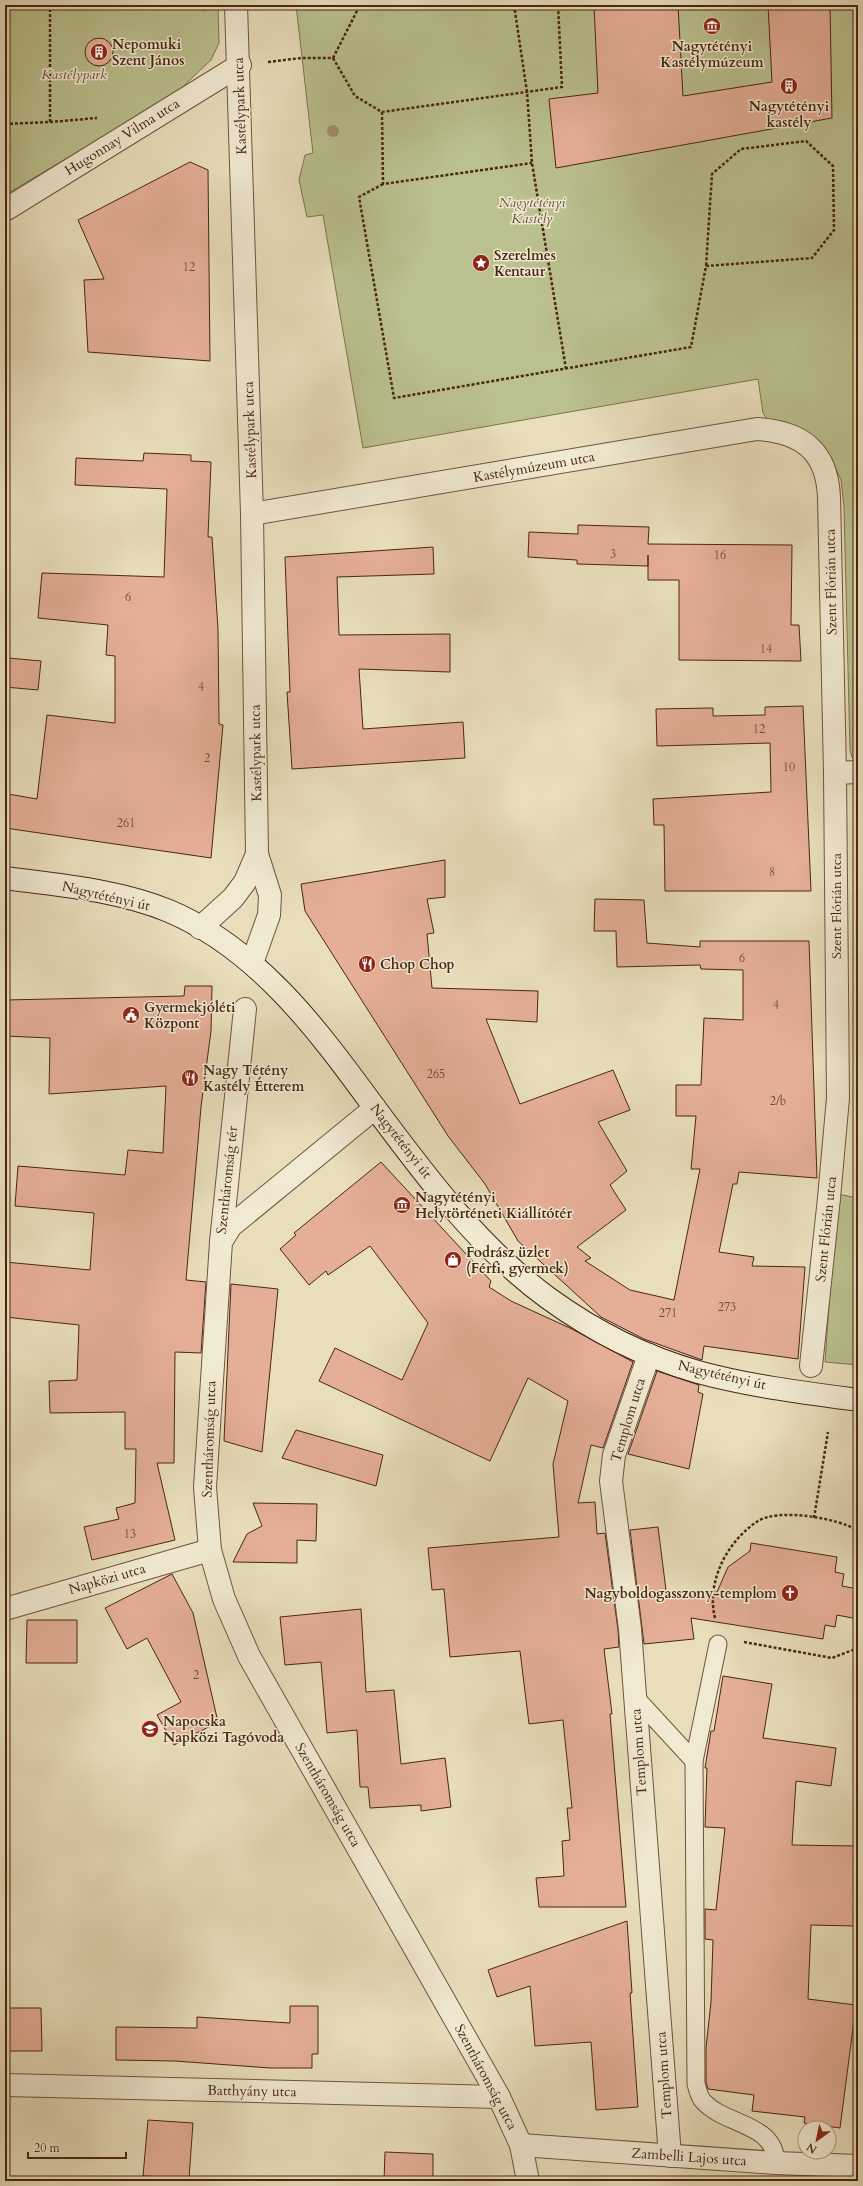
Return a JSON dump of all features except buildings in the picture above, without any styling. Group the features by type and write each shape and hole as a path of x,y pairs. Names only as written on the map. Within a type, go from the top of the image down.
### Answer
{"street":[{"name":"Kastélypark utca","path":"236,5 240,65 252,514 257,854 270,895 269,915 252,963"},
{"name":"Hugonnay Vilma utca","path":"5,210 240,65"},
{"name":"Kastélymúzeum utca","path":"252,514 757,429 774,430 793,437 812,449"},
{"name":"Szent Flórián utca","path":"811,1366 838,1098 835,773 828,483 824,464 812,449"},
{"path":"835,773 858,772"},
{"name":"Kastélypark utca","path":"200,928 233,898 245,882 257,854"},
{"name":"Nagytétényi út","path":"5,878 53,884 134,899 170,912 229,945 252,963 303,1014 458,1215 496,1254 548,1298 600,1331 649,1355 698,1372 858,1400"},
{"name":"Szentháromság tér","path":"220,1242 245,1009"},
{"name":"Szentháromság tér","path":"220,1242 231,1226 375,1108"},
{"name":"Szentháromság utca","path":"220,1242 205,1487 210,1550 224,1599 249,1656 499,2097 521,2145 528,2181"},
{"name":"Templom utca","path":"649,1355 614,1455 611,1481 630,1628 670,2156"},
{"name":"Napközi utca","path":"5,1609 210,1550"},
{"name":"Batthyány utca","path":"5,2085 499,2097"},
{"name":"Zambelli Lajos utca","path":"521,2145 776,2163 858,2166"}],"lane":[{"path":"718,1644 694,1761 696,2084 702,2101 716,2112 758,2131 770,2141 776,2154 776,2163"},
{"path":"635,1697 694,1761"}],"path":[{"path":"5,124 50,122 50,5"},
{"path":"333,58 360,5"},
{"path":"514,5 527,92 532,162 566,369"},
{"path":"333,58 355,96 382,112 562,87 558,5"},
{"path":"240,65 301,58 333,58"},
{"path":"382,112 383,184"},
{"path":"532,162 383,184 359,197 394,398 691,347 706,266 712,174 741,149 806,141 833,166 834,230 812,258 706,266"},
{"path":"814,1518 828,1432"},
{"path":"718,1644 718,1627 712,1607 713,1586 722,1560 740,1537 759,1520 784,1514 850,1525 858,1531"},
{"path":"742,1642 832,1658 857,1649 858,1654"}],"green space":[{"name":"Kastélypark","path":"5,5 218,5 219,43 211,60 175,94 5,195"},
{"name":"Nagytétényi Kastély","path":"296,5 858,5 858,762 852,757 850,750 844,506 841,480 834,465 768,421 763,413 758,379 363,448 323,215 307,217 299,180 305,155 313,153"},
{"path":"837,1194 858,1198 858,1365 825,1362"}],"place":[{"name":"Nagytétényi Kastélymúzeum","path":"712,26"},
{"name":"Nepomuki Szent János","path":"99,52"},
{"name":"Nagytétényi kastély","path":"789,86"},
{"name":"Szerelmes Kentaur","path":"481,263"},
{"name":"Chop Chop","path":"367,964"},
{"name":"Gyermekjóléti Központ","path":"131,1015"},
{"name":"Nagy Tétény Kastély Étterem","path":"190,1078"},
{"name":"Nagytétényi Helytörténeti Kiállítótér","path":"402,1205"},
{"name":"Fodrász üzlet (Férfi, gyermek)","path":"453,1260"},
{"name":"Nagyboldogasszony-templom","path":"790,1593"},
{"name":"Napocska Napközi Tagóvoda","path":"150,1729"}]}
